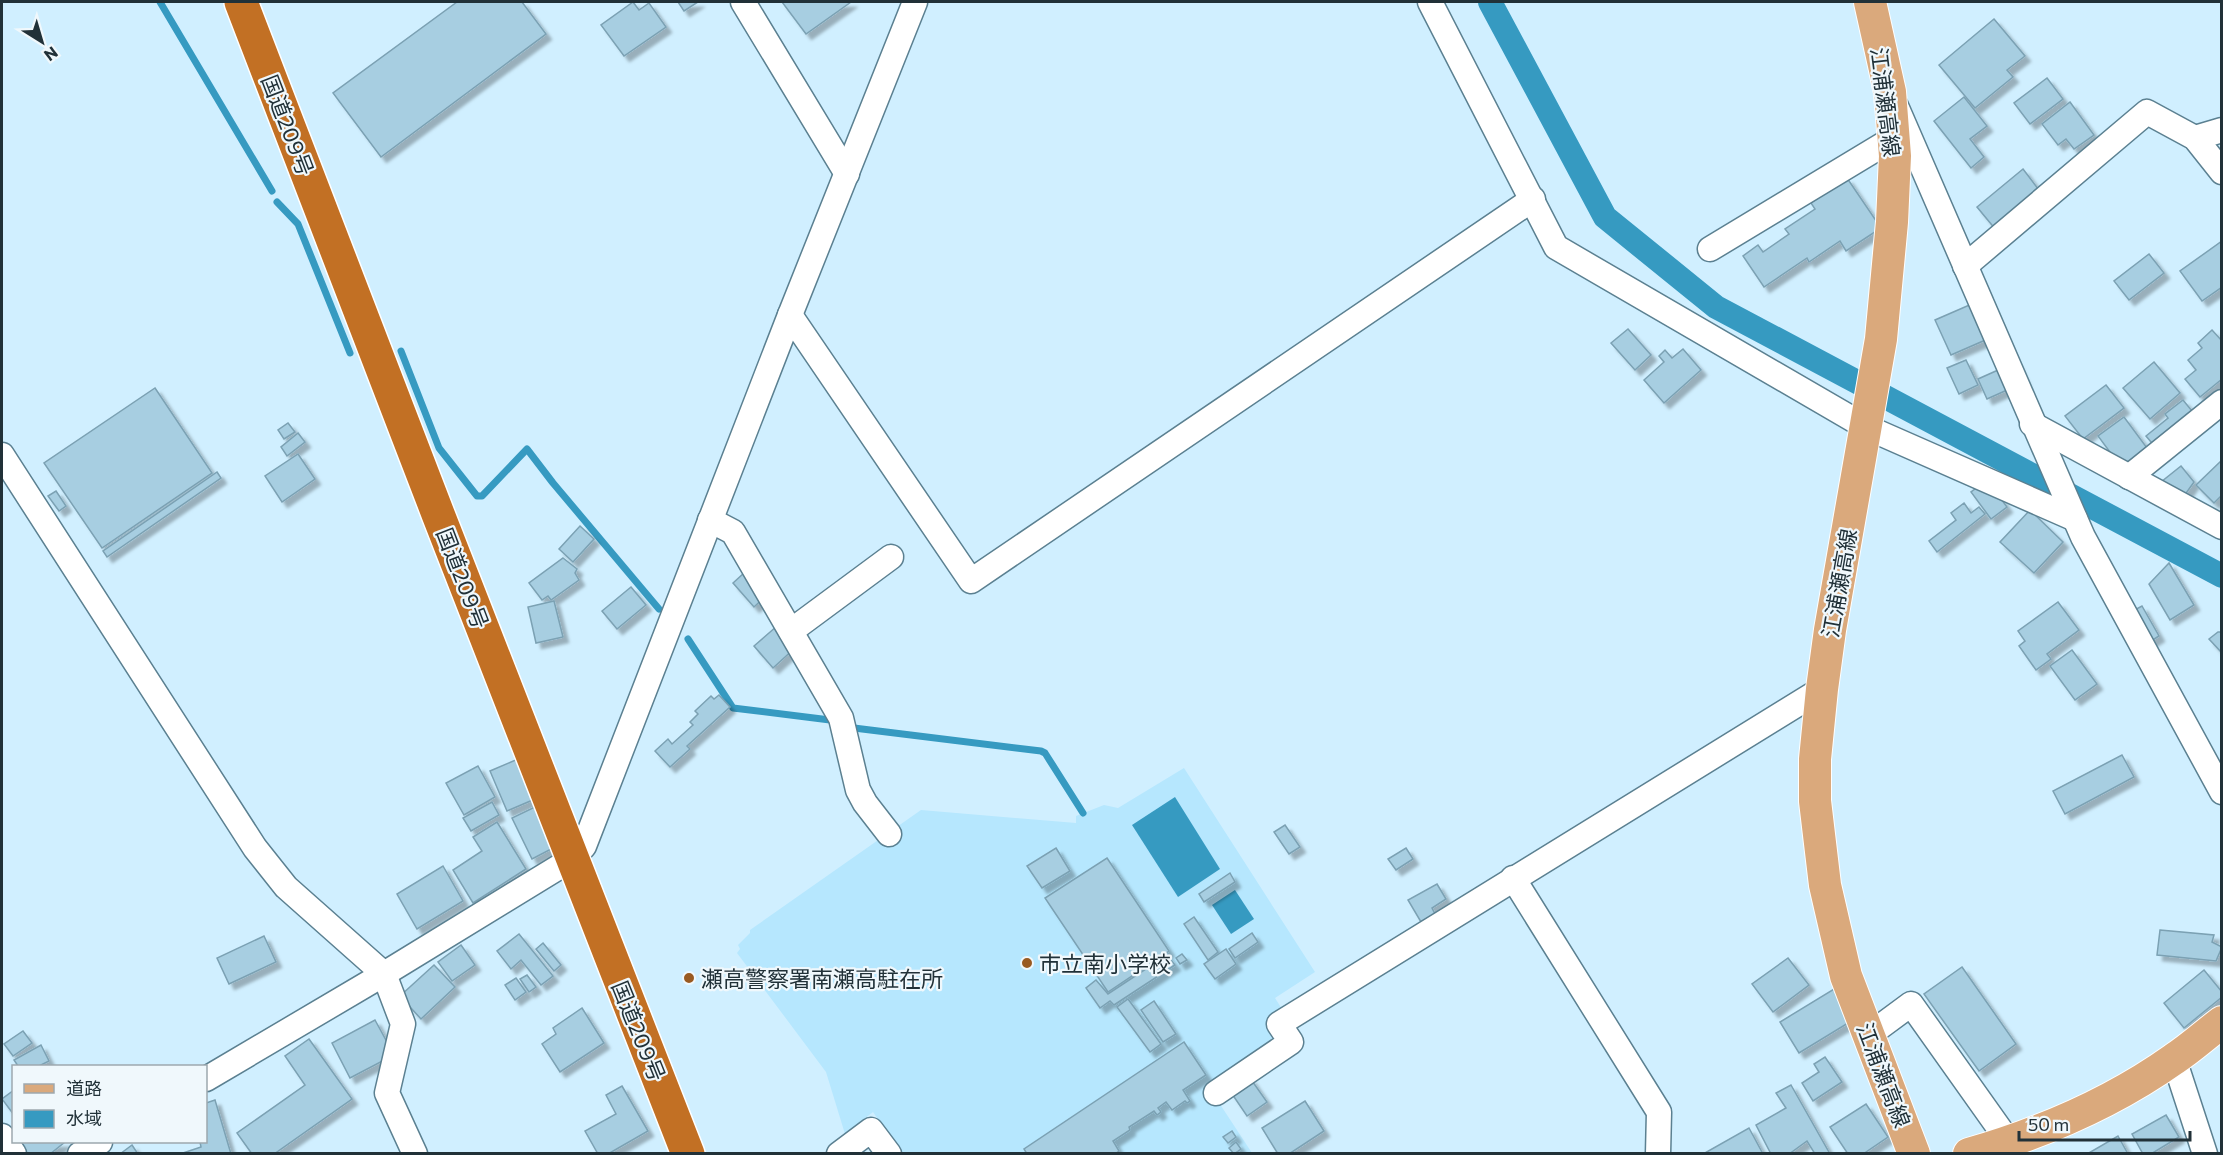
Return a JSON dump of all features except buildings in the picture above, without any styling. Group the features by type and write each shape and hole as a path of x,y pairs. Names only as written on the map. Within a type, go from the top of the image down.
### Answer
{"highway":[{"name":"国道209号","path":"241,2 688,1154"}],"main road":[{"name":"江浦瀬高線","path":"1870,2 1890,92 1895,156 1892,222 1881,339 1830,630 1815,759 1819,843 1825,885 1846,976 1914,1154"},
{"path":"1969,1154 2059,1123 2111,1097 2174,1059 2222,1022"}],"street":[{"path":"743,2 847,174"},
{"path":"207,1077 384,974 572,859 584,846 790,315 915,2"},
{"path":"1430,2 1556,247 1868,419 2079,528"},
{"path":"1890,92 2079,528 2222,792"},
{"path":"1965,266 2147,112 2195,138 2222,172"},
{"path":"2195,138 2222,130"},
{"path":"1710,249 1894,138"},
{"path":"790,315 971,581 1533,199"},
{"path":"2129,477 2222,402"},
{"path":"2037,434 2129,477 2222,527"},
{"path":"2,455 255,848 286,887 384,974 403,1024 387,1093 415,1154"},
{"path":"710,520 733,532 841,718 858,790 889,834"},
{"path":"790,631 891,557"},
{"path":"1216,1093 1291,1042 1280,1024 1822,688"},
{"path":"1513,878 1659,1112 1658,1154"},
{"path":"1869,1035 1911,1004 2008,1142"},
{"path":"2174,1059 2205,1154"},
{"path":"839,1154 871,1130 889,1154"},
{"path":"2,1136 14,1154"},
{"path":"80,1154 98,1143"}],"shaded area":[{"name":"市立南小学校","path":"1184,768 1315,972 1275,998 1282,1009 1283,1039 1210,1089 1252,1153 902,1154 873,1112 845,1134 826,1072 737,953 740,949 738,945 750,933 750,930 921,810 1076,823 1076,816 1104,805 1118,808"}],"water":[{"path":"1175,797 1220,869 1178,897 1132,825"},
{"path":"1235,890 1254,919 1231,934 1212,905"}],"waterway":[{"path":"160,2 272,191"},
{"path":"1490,2 1605,217 1716,307 2222,576"},
{"path":"277,202 298,224 350,353"},
{"path":"401,351 439,448 477,496 482,496 527,449 659,609"},
{"path":"688,639 733,708 830,720"},
{"path":"854,728 1041,751 1045,753 1083,813"}],"place":[{"name":"市立南小学校","path":"1027,963"},
{"name":"瀬高警察署南瀬高駐在所","path":"689,978"}]}
